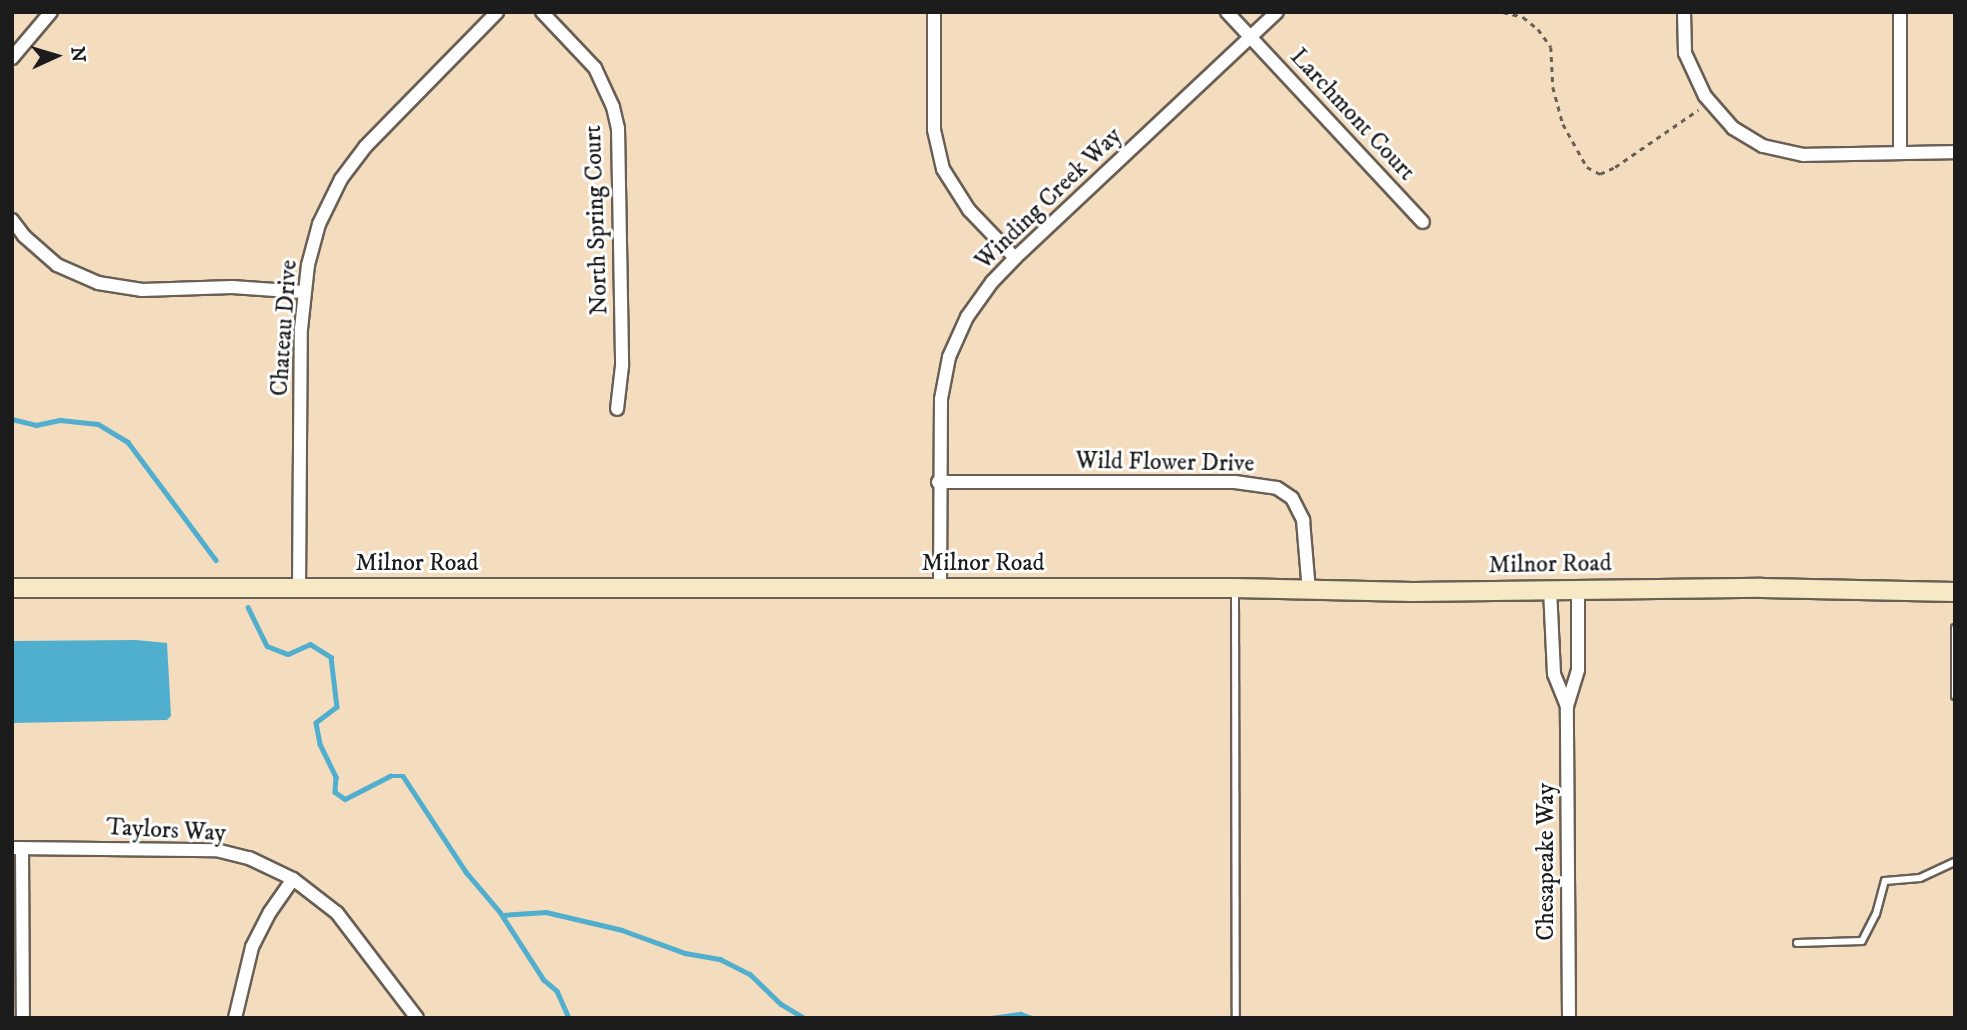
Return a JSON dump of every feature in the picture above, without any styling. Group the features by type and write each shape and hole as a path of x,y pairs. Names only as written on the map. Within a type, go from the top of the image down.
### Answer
{"main road":[{"name":"Milnor Road","path":"12,588 1235,588 1309,591 1578,588 1955,592"}],"street":[{"path":"12,58 51,12"},
{"name":"Chateau Drive","path":"299,589 304,292 312,244 341,179 382,128 497,12"},
{"name":"North Spring Court","path":"542,12 595,68 613,107 618,128 621,366 617,409"},
{"path":"934,12 934,130 943,169 962,201 1015,258"},
{"name":"Larchmont Court","path":"1227,12 1423,222"},
{"name":"Winding Creek Way","path":"940,589 938,482 941,399 950,357 978,300 1015,258 1277,12"},
{"path":"1684,12 1685,53 1710,102 1733,128 1763,146 1804,155 1955,152"},
{"path":"1900,12 1900,153"},
{"path":"12,220 24,236 57,264 98,283 142,290 187,287 304,292"},
{"name":"Wild Flower Drive","path":"938,482 1235,482 1277,488 1292,498 1303,520 1309,591"},
{"name":"Chesapeake Way","path":"1569,1018 1567,706 1578,670 1578,588"},
{"name":"Chesapeake Way","path":"1550,589 1554,674 1567,706"},
{"path":"17,848 23,1018"},
{"name":"Taylors Way","path":"17,848 216,850 249,858 293,879 337,913 417,1018"},
{"path":"235,1018 252,947 270,912 293,879"}],"lane":[{"path":"1235,588 1236,1018"},
{"path":"1955,628 1955,696"},
{"path":"1797,943 1862,941 1876,914 1885,881 1920,878 1955,862"}],"path":[{"path":"1503,12 1523,17 1538,29 1551,47 1553,88 1563,124 1587,167 1600,174 1615,167 1710,102"}],"water":[{"path":"136,640 167,643 171,716 167,720 12,723 12,641"}],"waterway":[{"path":"12,419 36,425 60,420 98,424 128,442 216,560"},
{"path":"248,607 267,646 288,654 310,644 331,657 337,707 316,723 320,744 336,777 335,792 345,799 390,776 403,776 466,872 500,912 544,980 557,991 569,1018"},
{"path":"502,915 546,912 622,930 685,953 720,959 750,974 781,1004 804,1018"},
{"path":"991,1018 1021,1014 1032,1018"}]}
